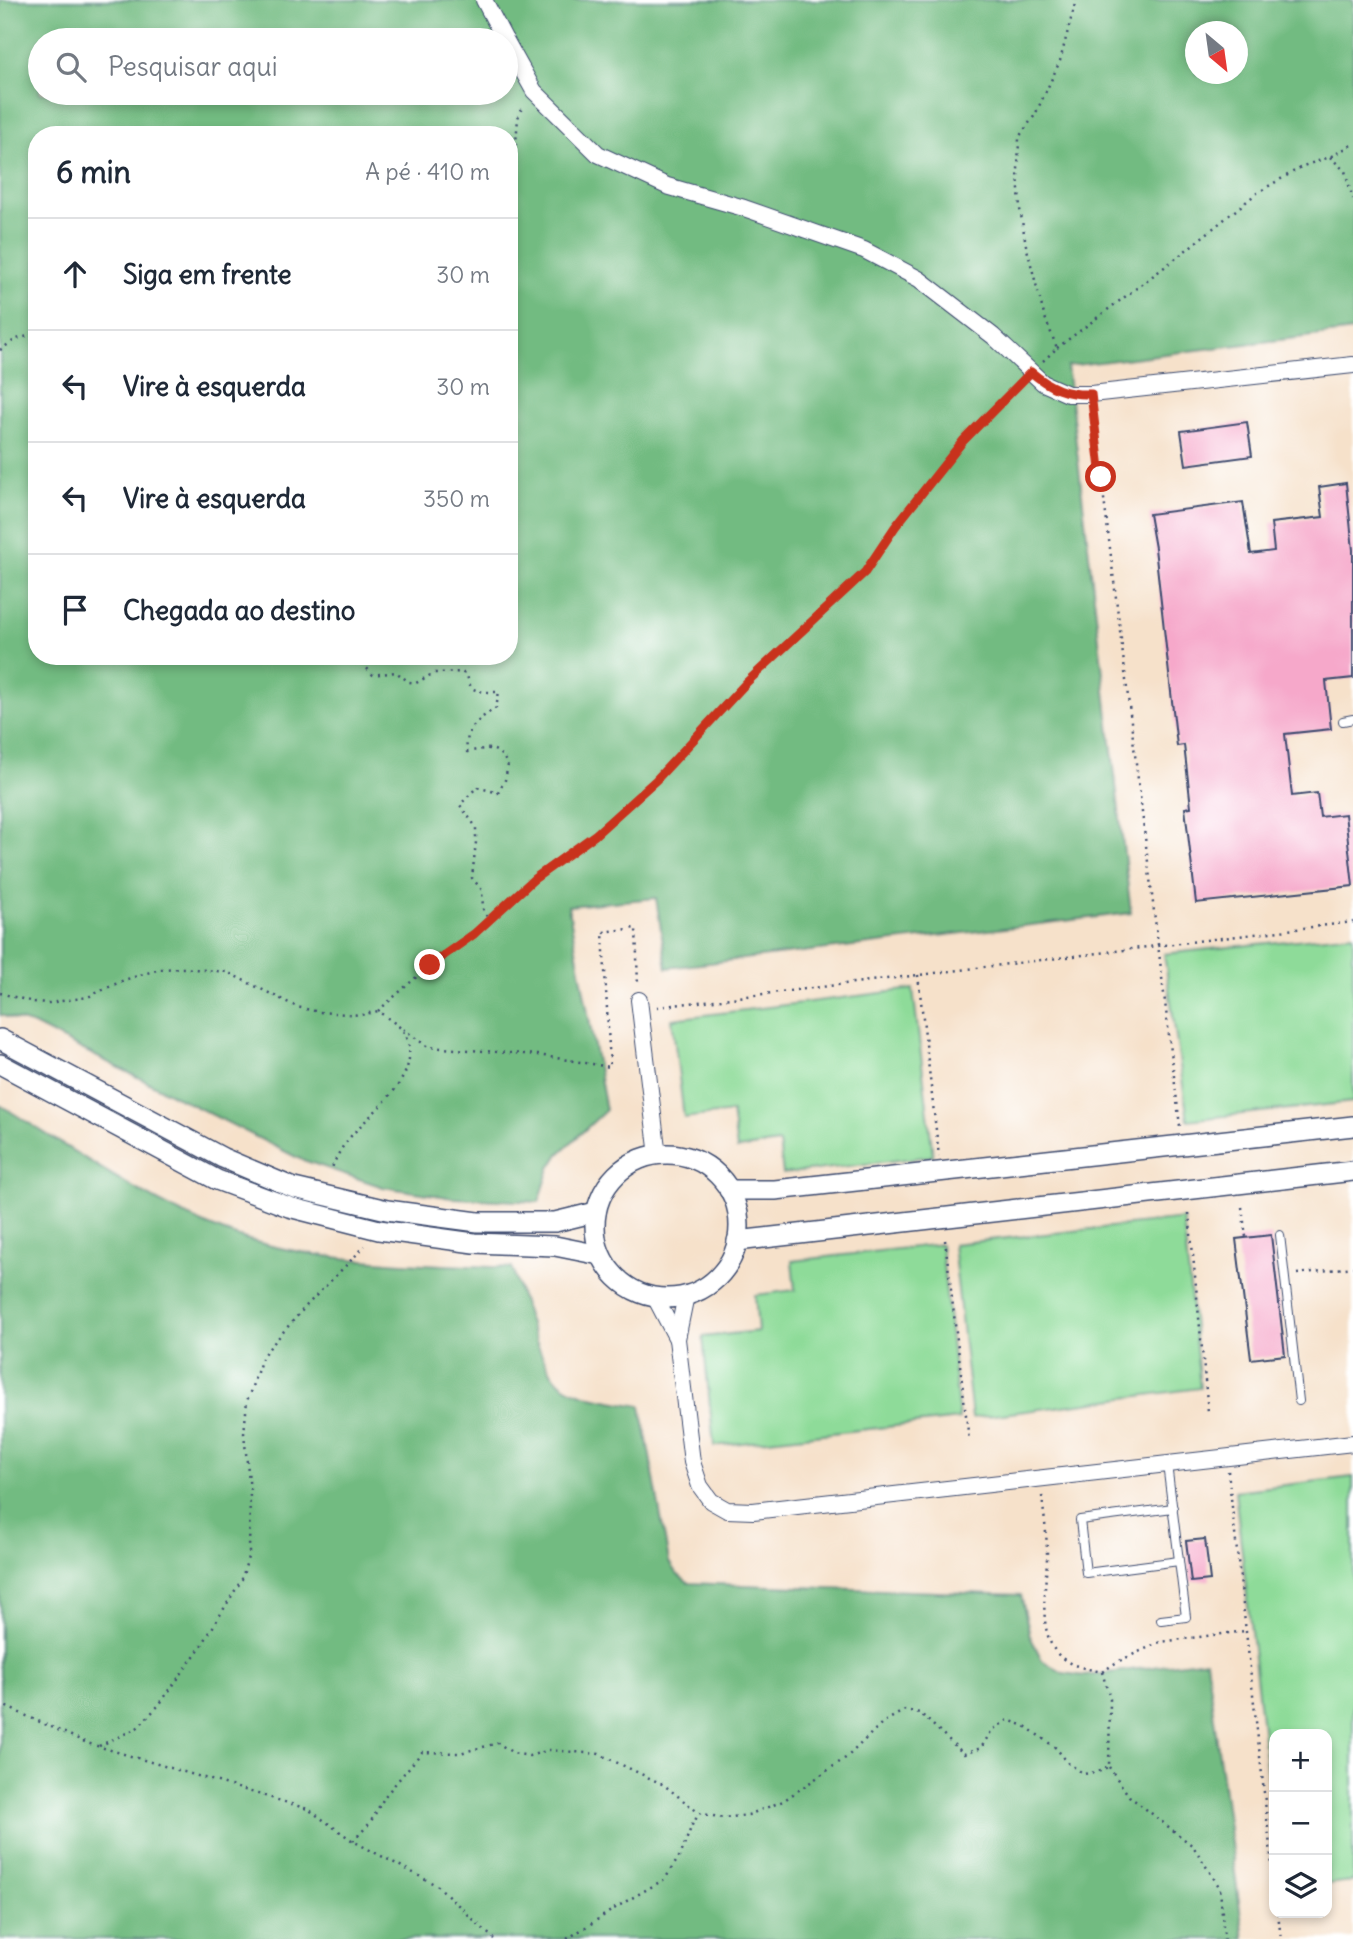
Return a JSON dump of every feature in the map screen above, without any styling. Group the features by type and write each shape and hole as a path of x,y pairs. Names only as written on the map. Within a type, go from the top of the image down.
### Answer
{"street":[{"path":"484,0 499,28"},
{"path":"518,63 534,92 598,154 667,186 744,208 864,250 919,279 993,337 1031,372 1057,390 1068,394 1091,394 1353,365"},
{"path":"640,1005 658,1156"},
{"path":"0,1038 223,1158 294,1188 387,1210 478,1222 555,1222 596,1212"},
{"path":"0,1064 217,1180 289,1208 379,1230 474,1243 555,1246 600,1255"},
{"path":"729,1190 775,1190 1353,1126"},
{"path":"667,1154 692,1158 713,1171 729,1190 736,1206 739,1224 737,1241 730,1260 719,1276 704,1288 686,1295 655,1297 632,1290 613,1275 600,1255 595,1234 596,1212 605,1189 621,1171 643,1158 667,1154"},
{"path":"737,1241 1353,1171"},
{"path":"686,1295 677,1339 692,1462 700,1486 711,1501 727,1510 753,1511 1353,1443"},
{"path":"655,1297 677,1339"}],"lane":[{"path":"1343,721 1353,719"},
{"path":"1280,1235 1299,1401"},
{"path":"1161,1620 1186,1617 1167,1464"},
{"path":"1173,1508 1080,1520 1081,1533 1086,1573 1179,1561"}],"path":[{"path":"1057,348 1044,315 1026,245 1020,209 1019,137 1035,115 1059,61 1076,0"},
{"path":"517,126 526,98 534,92"},
{"path":"0,993 33,1002 49,1003 88,996 124,980 160,969 183,968 227,972 290,1004 318,1012 361,1015 378,1011 430,965 489,921 534,879 595,835 656,780 747,682 865,572 895,527 963,441 1057,348 1257,193 1303,166 1330,157 1353,144"},
{"path":"1330,157 1345,171 1353,199"},
{"path":"0,350 16,339 28,336"},
{"path":"1091,394 1180,1126"},
{"path":"364,665 373,675 396,672 409,682 416,683 434,673 462,672 471,688 476,691 499,692 496,708 473,726 465,739 467,751 490,747 502,754 508,765 505,780 498,793 477,787 460,805 476,827 471,878 482,890 483,909 489,921"},
{"path":"378,1011 428,1046 538,1055 610,1067 603,932 636,928 640,1005 918,975 1353,922"},
{"path":"918,975 940,1172"},
{"path":"332,1168 340,1149 388,1098 404,1076 409,1058 401,1028"},
{"path":"1242,1207 1246,1237"},
{"path":"1189,1213 1208,1412"},
{"path":"99,1746 137,1728 159,1705 202,1645 242,1579 249,1553 250,1490 244,1434 247,1401 263,1355 379,1230"},
{"path":"945,1240 969,1440"},
{"path":"1285,1276 1353,1267"},
{"path":"1226,1457 1271,1855"},
{"path":"1041,1478 1047,1554 1044,1614 1052,1643 1061,1657 1102,1672"},
{"path":"1102,1672 1160,1642 1246,1631"},
{"path":"1102,1672 1110,1699 1109,1766 1129,1796 1193,1846 1220,1888 1224,1939"},
{"path":"0,1704 87,1743 308,1809 353,1841 438,1886 494,1939"},
{"path":"353,1841 370,1823 385,1796 422,1752 460,1752 498,1743 513,1753 529,1756 550,1750 599,1754 664,1786 699,1813 723,1818 748,1815 783,1801 848,1757 882,1723 905,1710 920,1713 964,1754 981,1748 992,1730 1008,1720 1026,1726 1056,1748 1068,1763 1084,1774 1101,1771 1109,1766"},
{"path":"567,1939 665,1880 681,1854 699,1813"},
{"path":"1279,1918 1281,1939"}],"green space":[{"path":"0,0 1353,0 1353,331 1067,366 1131,913 667,968 656,898 568,906 606,1110 559,1154 550,1168 539,1202 454,1198 383,1187 300,1159 34,1025 0,1015"},
{"path":"1353,934 1353,1102 1188,1120 1164,954"},
{"path":"913,989 933,1156 783,1174 779,1143 737,1149 732,1112 684,1118 672,1019"},
{"path":"0,1105 108,1173 164,1204 222,1231 256,1242 365,1260 512,1268 538,1347 553,1375 570,1389 589,1396 641,1406 669,1562 676,1573 688,1583 1021,1595 1030,1636 1042,1660 1063,1673 1085,1676 1206,1660 1244,1939 0,1939"},
{"path":"1183,1219 1200,1388 972,1418 953,1244"},
{"path":"941,1244 959,1419 714,1446 703,1337 758,1331 755,1295 795,1290 792,1261"},
{"path":"1353,1477 1353,1881 1332,1883 1332,1729 1269,1729 1269,1790 1235,1491"}],"building":[{"path":"1247,422 1252,456 1186,465 1181,431"},
{"path":"1346,483 1353,550 1353,678 1326,681 1331,729 1285,734 1292,796 1317,793 1320,817 1345,814 1353,886 1196,903 1185,808 1191,807 1184,745 1177,746 1149,514 1243,502 1251,554 1274,551 1271,523 1323,517 1319,487"},
{"path":"1271,1235 1285,1355 1251,1359 1236,1239"},
{"path":"1205,1539 1210,1580 1191,1582 1186,1541"}],"route":[{"path":"430,965 474,934 534,879 595,835 656,780 747,682 865,572 895,527 963,441 1031,372 1043,383 1057,390 1068,394 1091,394 1101,477"}]}
